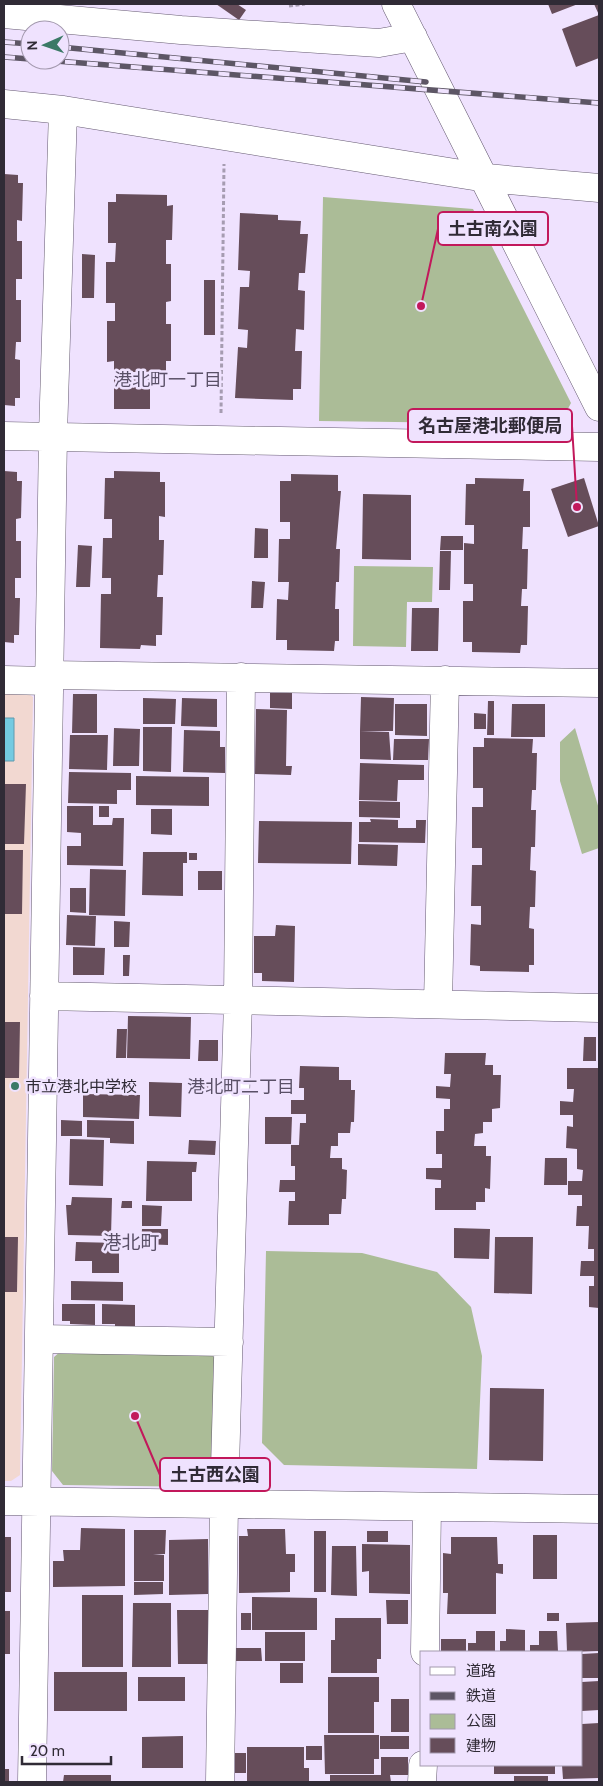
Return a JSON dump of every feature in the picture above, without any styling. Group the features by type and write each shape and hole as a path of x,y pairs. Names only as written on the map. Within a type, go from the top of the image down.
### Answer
{"street":[{"path":"396,4 486,178 599,407"},
{"path":"4,14 181,30 379,43 413,36"},
{"path":"4,104 63,110 486,178 599,188"},
{"path":"32,1782 53,435 63,110"},
{"path":"4,436 53,435 221,441 599,447"},
{"path":"220,1782 224,1504 238,1000 241,677"},
{"path":"4,680 241,677 599,682"},
{"path":"438,1004 445,680"},
{"path":"44,996 599,1008"},
{"path":"39,1339 229,1342"},
{"path":"4,1501 599,1509"},
{"path":"425,1651 428,1507"},
{"path":"422,1782 423,1766"}],"path":[{"path":"221,441 224,136"}],"shaded area":[{"name":"市立港北中学校","path":"4,692 27,693 33,697 20,1475 11,1481 4,1481"}],"green space":[{"path":"323,197 473,209 571,403 560,424 319,421"},
{"path":"354,566 433,567 432,602 407,602 406,647 353,646"},
{"path":"575,728 599,809 599,848 582,854 560,781 560,742"},
{"path":"266,1251 362,1253 437,1272 471,1307 482,1356 477,1469 284,1465 262,1443"},
{"path":"208,1350 217,1361 215,1472 204,1487 63,1485 52,1471 54,1357 61,1351"}],"water":[{"path":"4,718 14,718 14,761 4,761"}],"building":[{"path":"216,4 237,4 246,10 239,20"},
{"path":"548,4 578,4 552,14"},
{"path":"594,4 599,4 599,15"},
{"path":"599,15 599,58 576,67 562,29"},
{"path":"4,174 18,175 18,183 23,183 22,221 17,220 17,241 22,241 22,279 16,279 16,300 21,300 21,342 16,342 15,359 20,360 20,398 15,398 15,406 4,405"},
{"path":"116,194 167,195 167,206 173,205 172,240 166,240 166,264 171,264 171,301 166,302 166,324 171,324 171,361 166,361 166,372 114,372 114,361 107,362 107,321 115,321 115,303 106,303 106,262 115,262 116,243 108,243 108,202 116,202"},
{"path":"240,213 278,215 278,220 301,221 300,234 308,234 305,273 299,273 298,290 305,291 304,330 296,329 295,351 302,351 301,389 293,389 293,400 235,398 238,347 247,348 248,330 238,329 240,287 249,287 250,271 238,270"},
{"path":"82,254 95,255 94,298 82,298"},
{"path":"204,280 215,280 215,335 204,335"},
{"path":"114,378 150,378 150,409 114,409"},
{"path":"4,471 17,472 17,481 22,481 21,518 16,519 16,541 21,541 21,578 15,578 15,598 20,598 19,635 14,635 14,643 4,642"},
{"path":"114,471 160,472 160,482 165,482 165,517 159,516 159,540 164,540 163,575 158,575 157,597 163,597 162,635 156,635 156,646 141,645 140,649 100,648 101,594 111,594 111,578 102,578 103,538 112,538 112,519 104,519 105,478 114,478"},
{"path":"291,474 338,475 338,491 341,491 336,549 340,549 339,582 336,582 335,609 339,609 339,641 335,641 334,651 287,650 287,640 276,640 277,599 288,600 289,582 278,582 279,539 290,539 290,522 280,522 280,481 291,481"},
{"path":"475,478 524,479 523,491 530,491 530,527 523,527 522,549 528,549 527,589 522,589 521,606 528,606 527,645 521,645 520,653 472,652 472,642 463,642 463,601 473,601 473,584 464,584 464,543 474,544 474,525 465,525 466,484 475,484"},
{"path":"584,478 599,526 568,537 551,489"},
{"path":"363,494 411,495 411,560 362,559"},
{"path":"255,528 268,529 268,558 254,558"},
{"path":"441,536 463,536 463,550 440,550"},
{"path":"78,545 92,546 90,587 76,587"},
{"path":"440,551 451,551 450,590 439,590"},
{"path":"252,581 265,582 263,608 251,608"},
{"path":"412,608 439,608 438,651 411,651"},
{"path":"270,693 292,693 292,709 270,708"},
{"path":"73,694 97,694 97,733 72,733"},
{"path":"361,697 394,698 393,731 360,731"},
{"path":"143,698 176,699 175,724 143,724"},
{"path":"182,698 217,699 217,727 181,726"},
{"path":"488,701 494,701 494,735 487,735"},
{"path":"395,704 427,704 427,736 395,735"},
{"path":"512,704 545,704 545,737 511,737"},
{"path":"256,709 287,710 286,766 292,766 291,775 255,774"},
{"path":"474,713 486,714 486,729 474,729"},
{"path":"143,727 172,727 171,772 143,771"},
{"path":"114,728 140,729 139,766 113,766"},
{"path":"184,730 220,731 220,747 225,747 225,773 183,772"},
{"path":"360,731 389,732 391,760 360,759"},
{"path":"70,735 108,735 107,770 69,769"},
{"path":"484,738 533,739 532,753 537,753 536,790 532,790 531,810 536,810 535,847 531,847 530,870 536,871 535,907 530,907 529,928 534,929 534,965 529,965 529,972 480,971 480,966 470,965 471,924 481,925 481,906 471,906 472,865 482,865 482,848 472,848 472,807 483,807 483,788 473,788 473,747 484,747"},
{"path":"394,739 429,739 428,760 393,760"},
{"path":"360,763 424,765 424,780 398,780 397,801 359,800"},
{"path":"69,772 131,773 131,790 117,790 117,804 68,803"},
{"path":"136,776 209,777 209,806 136,805"},
{"path":"4,784 26,784 24,844 4,844"},
{"path":"359,801 400,802 400,818 359,817"},
{"path":"67,806 93,806 93,825 112,825 113,818 124,818 123,866 67,865 67,846 81,846 81,833 67,832"},
{"path":"99,806 109,806 109,817 99,817"},
{"path":"151,809 172,809 172,835 151,834"},
{"path":"370,819 398,820 398,828 416,828 416,820 426,820 425,843 359,842 359,822 371,822"},
{"path":"259,821 352,822 351,864 258,863"},
{"path":"358,844 398,845 397,866 358,865"},
{"path":"4,850 23,850 22,914 4,914"},
{"path":"143,852 187,852 187,863 183,863 183,896 142,895"},
{"path":"189,853 197,853 197,860 189,860"},
{"path":"90,869 126,870 125,916 89,915"},
{"path":"198,871 222,871 222,890 198,890"},
{"path":"70,888 86,888 86,913 70,912"},
{"path":"67,915 96,916 95,946 66,945"},
{"path":"114,921 130,922 129,947 114,947"},
{"path":"276,925 295,926 294,982 262,981 262,973 254,973 254,936 275,936"},
{"path":"73,947 105,948 104,975 73,975"},
{"path":"123,955 130,955 129,976 123,976"},
{"path":"128,1016 191,1017 190,1059 127,1058"},
{"path":"4,1022 20,1022 19,1078 4,1078"},
{"path":"117,1029 127,1029 126,1058 116,1058"},
{"path":"584,1037 596,1037 596,1061 583,1061"},
{"path":"199,1040 218,1040 218,1061 198,1061"},
{"path":"445,1053 486,1053 485,1065 493,1065 493,1075 501,1075 500,1108 492,1109 492,1122 483,1122 483,1133 475,1134 474,1146 486,1146 486,1156 491,1156 490,1189 485,1188 485,1202 476,1202 476,1210 435,1210 435,1188 441,1188 441,1180 426,1179 426,1168 442,1168 442,1154 436,1154 436,1131 444,1131 444,1109 450,1109 450,1099 436,1098 436,1086 450,1087 451,1074 444,1074"},
{"path":"300,1066 339,1067 339,1080 351,1080 351,1090 355,1090 354,1122 351,1122 350,1133 338,1133 338,1146 331,1146 330,1158 342,1158 342,1169 347,1170 346,1199 342,1199 341,1214 329,1214 329,1225 288,1225 289,1201 295,1201 295,1192 279,1192 280,1180 295,1180 295,1166 291,1166 291,1145 299,1145 300,1123 306,1123 306,1114 291,1114 291,1100 304,1100 304,1088 299,1088"},
{"path":"567,1068 599,1068 599,1308 589,1307 589,1286 594,1286 594,1276 580,1276 581,1261 594,1261 594,1249 588,1249 589,1226 576,1226 577,1206 582,1206 582,1195 568,1195 568,1181 582,1181 583,1170 577,1169 577,1149 566,1148 567,1126 573,1127 573,1115 560,1115 560,1101 573,1102 574,1089 567,1089"},
{"path":"190,1081 209,1082 208,1091 190,1091"},
{"path":"149,1082 182,1083 181,1117 149,1116"},
{"path":"83,1094 140,1095 139,1119 83,1117"},
{"path":"265,1117 292,1117 291,1144 265,1144"},
{"path":"61,1120 82,1121 82,1136 61,1136"},
{"path":"87,1120 134,1121 134,1144 110,1143 110,1138 87,1137"},
{"path":"70,1139 104,1140 103,1186 69,1185"},
{"path":"189,1140 216,1141 215,1155 188,1154"},
{"path":"545,1158 567,1158 567,1185 544,1185"},
{"path":"147,1161 197,1162 196,1172 192,1172 192,1201 146,1201"},
{"path":"72,1197 112,1198 111,1236 68,1235 66,1205 71,1205"},
{"path":"122,1201 132,1201 132,1208 121,1208"},
{"path":"142,1205 162,1206 161,1226 142,1226"},
{"path":"454,1228 490,1229 489,1259 454,1258"},
{"path":"142,1229 168,1229 168,1245 141,1244"},
{"path":"4,1237 18,1237 17,1292 4,1292"},
{"path":"495,1237 533,1237 532,1294 494,1293"},
{"path":"76,1242 119,1243 119,1273 92,1273 92,1261 75,1261"},
{"path":"71,1281 123,1282 123,1301 71,1300"},
{"path":"62,1304 95,1304 95,1325 70,1324 70,1321 62,1321"},
{"path":"102,1304 135,1305 135,1328 115,1327 115,1324 102,1324"},
{"path":"490,1388 544,1389 543,1461 489,1460"},
{"path":"81,1528 125,1529 125,1586 53,1587 53,1561 64,1561 63,1550 80,1550"},
{"path":"247,1529 285,1529 286,1554 295,1554 295,1572 290,1572 290,1592 239,1593 239,1536 248,1536"},
{"path":"134,1530 166,1530 165,1554 153,1554 164,1555 164,1581 134,1581"},
{"path":"314,1531 326,1531 326,1592 314,1592"},
{"path":"367,1531 388,1531 388,1542 367,1542"},
{"path":"533,1535 557,1535 557,1579 533,1579"},
{"path":"4,1537 11,1537 11,1592 4,1592"},
{"path":"451,1537 497,1537 498,1564 503,1564 503,1574 496,1573 496,1614 447,1614 448,1593 443,1593 443,1553 451,1554"},
{"path":"208,1539 208,1594 169,1595 169,1540"},
{"path":"362,1544 410,1545 410,1594 369,1593 369,1571 362,1572"},
{"path":"332,1546 356,1546 357,1596 331,1595"},
{"path":"134,1582 163,1582 163,1594 134,1595"},
{"path":"82,1595 123,1595 123,1667 82,1667"},
{"path":"252,1597 317,1598 317,1630 252,1630"},
{"path":"386,1600 408,1600 408,1624 387,1624"},
{"path":"133,1603 171,1603 171,1667 132,1667"},
{"path":"177,1610 208,1610 208,1664 178,1664"},
{"path":"4,1611 10,1611 10,1654 4,1654"},
{"path":"241,1613 251,1613 251,1630 241,1630"},
{"path":"547,1613 559,1613 559,1621 547,1621"},
{"path":"335,1618 381,1618 381,1659 377,1659 377,1673 331,1673 331,1640 335,1640"},
{"path":"599,1622 599,1651 567,1651 566,1623"},
{"path":"506,1629 525,1630 525,1651 500,1651 500,1641 506,1641"},
{"path":"476,1631 495,1631 495,1651 468,1651 468,1643 476,1643"},
{"path":"539,1631 557,1631 558,1651 530,1651 530,1645 539,1645"},
{"path":"265,1632 305,1632 305,1661 265,1661"},
{"path":"441,1639 466,1639 466,1651 441,1651"},
{"path":"236,1648 261,1648 262,1661 236,1661"},
{"path":"599,1653 599,1678 583,1678 583,1654"},
{"path":"280,1663 303,1663 303,1683 280,1683"},
{"path":"54,1672 127,1672 127,1711 54,1711"},
{"path":"138,1677 185,1677 185,1701 138,1701"},
{"path":"328,1677 379,1677 379,1702 374,1702 374,1733 328,1733"},
{"path":"599,1681 599,1710 583,1711 583,1682"},
{"path":"391,1699 409,1699 409,1732 391,1732"},
{"path":"599,1723 599,1778 563,1779 562,1766 583,1766 583,1724"},
{"path":"324,1735 379,1735 379,1759 374,1759 374,1774 325,1774"},
{"path":"183,1736 183,1768 142,1768 142,1737"},
{"path":"380,1736 409,1736 409,1749 380,1749"},
{"path":"306,1746 322,1746 322,1760 306,1760"},
{"path":"247,1747 304,1747 304,1768 309,1768 309,1782 247,1782"},
{"path":"235,1753 246,1753 246,1773 235,1773"},
{"path":"381,1757 408,1757 408,1775 390,1775 391,1782 330,1782 330,1775 381,1775"},
{"path":"494,1766 555,1766 555,1774 494,1774"},
{"path":"4,1769 9,1769 9,1782 4,1782"},
{"path":"64,1775 111,1775 111,1782 63,1782"},
{"path":"514,1776 548,1776 548,1782 514,1782"}],"railway":[{"path":"4,42 20,43"},
{"path":"70,48 426,82"},
{"path":"4,57 20,58"},
{"path":"70,62 599,103"}],"place":[{"name":"土古南公園","path":"421,306"},
{"name":"名古屋港北郵便局","path":"577,507"},
{"name":"市立港北中学校","path":"15,1086"},
{"name":"土古西公園","path":"135,1416"}],"district":[{"name":"港北町一丁目","path":"168,380"},
{"name":"港北町二丁目","path":"241,1087"},
{"name":"港北町","path":"131,1242"}]}
